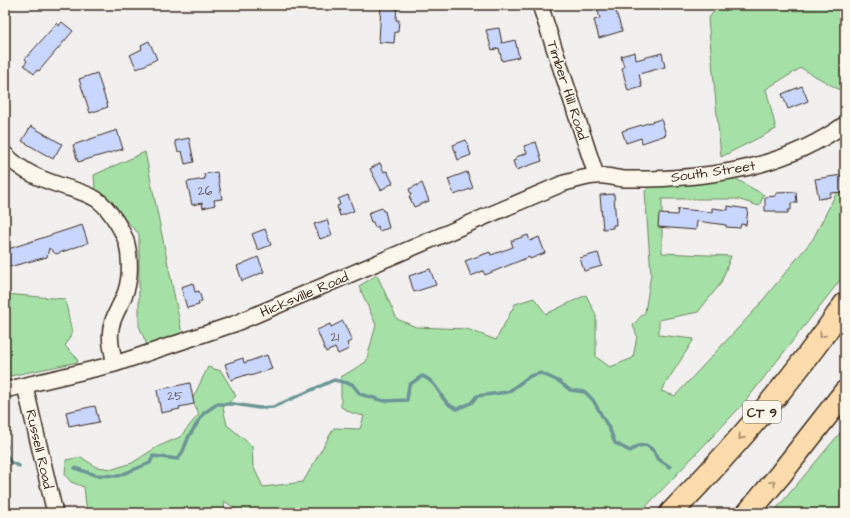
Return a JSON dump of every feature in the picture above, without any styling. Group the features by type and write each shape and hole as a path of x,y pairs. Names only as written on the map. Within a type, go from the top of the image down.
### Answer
{"highway":[{"name":"CT 9","path":"671,513 716,466 767,407 845,304"},
{"path":"748,513 811,437 845,392"}],"street":[{"name":"Timber Hill Road","path":"540,5 596,176"},
{"name":"South Street","path":"596,176 625,179 649,179 704,176 734,171 760,165 787,156 813,144 845,124"},
{"path":"5,154 18,166 40,179 83,192 97,200 110,212 121,230 128,248 129,270 126,291 112,326 110,341 115,364"},
{"name":"Hicksville Road","path":"5,390 115,364 234,324 564,183 596,176"},
{"name":"Russell Road","path":"26,386 55,513"}],"green space":[{"path":"719,5 838,5 838,8 845,10 845,93 801,68 766,89 776,129 721,157 708,19"},
{"path":"145,152 182,333 147,345 139,326 139,234 95,188 94,175"},
{"path":"845,176 845,274 744,403 640,513 242,513 224,501 225,513 199,513 199,507 125,513 87,513 84,487 71,482 65,475 66,460 81,457 96,467 113,469 132,463 157,447 180,437 199,414 192,400 208,367 221,371 236,396 223,408 227,425 252,446 253,466 263,487 303,482 334,428 360,429 364,416 352,413 341,407 341,377 366,362 376,325 359,286 377,275 397,319 416,327 467,329 496,340 515,304 534,298 546,314 586,295 596,315 596,357 610,367 633,358 637,336 633,325 645,312 651,274 645,191 658,182 736,179 764,195 759,206 737,199 662,199 662,253 731,256 721,283 698,312 659,320 659,335 694,339 661,391 675,396 753,312 813,239"},
{"path":"5,294 65,299 72,333 65,346 76,357 78,362 5,377"},
{"path":"845,427 845,513 773,513"}],"building":[{"path":"381,5 397,5 396,20 399,20 398,32 395,32 394,43 379,42"},
{"path":"596,5 614,5 622,31 599,38 594,20 600,18"},
{"path":"62,22 73,31 39,71 37,70 34,74 24,65 27,61 25,59 57,23 59,26"},
{"path":"499,28 502,43 515,40 519,57 502,61 499,48 492,50 486,30"},
{"path":"149,41 157,59 137,69 130,55 142,49 141,45"},
{"path":"635,52 636,60 662,53 665,67 639,74 642,87 628,91 622,68 624,67 621,56"},
{"path":"97,73 108,107 90,113 79,79"},
{"path":"802,86 808,101 788,109 782,94"},
{"path":"661,119 666,135 642,143 641,138 626,143 622,131"},
{"path":"31,126 62,144 53,159 22,141"},
{"path":"117,130 123,149 78,162 73,145"},
{"path":"189,138 194,162 185,164 182,151 178,152 175,141"},
{"path":"466,140 471,155 458,160 453,145"},
{"path":"536,142 542,161 516,170 513,161 516,160 516,157 527,153 524,146"},
{"path":"380,163 384,172 387,171 393,183 381,190 370,169"},
{"path":"217,172 222,199 214,200 215,205 203,208 202,203 192,205 187,182 205,179 204,174"},
{"path":"467,172 473,188 454,195 448,179"},
{"path":"842,175 845,192 830,193 830,197 819,199 815,179"},
{"path":"422,183 429,201 414,207 409,196 411,195 409,189"},
{"path":"796,192 797,203 791,203 791,210 788,210 788,213 765,211 765,197 776,196 776,193"},
{"path":"614,194 616,225 613,225 613,228 603,229 600,195"},
{"path":"348,195 354,211 340,216 337,206 340,205 338,199"},
{"path":"728,206 748,209 746,225 741,224 740,228 726,227 726,225 697,221 696,230 658,227 659,214 677,215 678,209 712,212 712,208 728,210"},
{"path":"382,208 383,211 385,211 389,228 379,231 378,226 375,228 373,222 371,222 368,213"},
{"path":"327,220 332,235 320,239 314,224"},
{"path":"82,225 88,243 56,254 49,248 47,257 5,268 5,250"},
{"path":"265,229 271,245 258,250 252,234"},
{"path":"528,235 530,241 539,237 545,253 530,259 529,257 485,275 483,271 471,276 465,261 490,252 491,255 513,247 511,241"},
{"path":"598,253 602,266 584,271 580,258"},
{"path":"258,257 264,272 242,281 237,266"},
{"path":"430,269 436,285 414,292 409,276"},
{"path":"193,283 195,292 199,291 202,301 198,302 199,305 187,308 181,287"},
{"path":"343,321 352,341 347,343 349,349 338,354 335,348 326,352 317,330 330,324 331,327"},
{"path":"267,355 272,369 231,380 225,364 243,358 244,363"},
{"path":"190,383 194,404 161,413 157,390"},
{"path":"95,406 99,422 79,426 79,424 69,426 66,412"}],"waterway":[{"path":"75,468 95,475 118,476 150,463 153,456 178,459 189,436 204,413 217,404 234,404 259,408 273,407 334,380 352,384 360,394 384,401 407,400 409,385 422,376 433,383 446,402 457,409 471,403 477,396 508,392 530,376 541,373 560,382 570,390 585,392 593,400 610,430 615,443 630,451 638,446 646,445 654,451 657,458 670,467"},
{"path":"5,444 7,447 5,452 10,462 19,466"}]}
